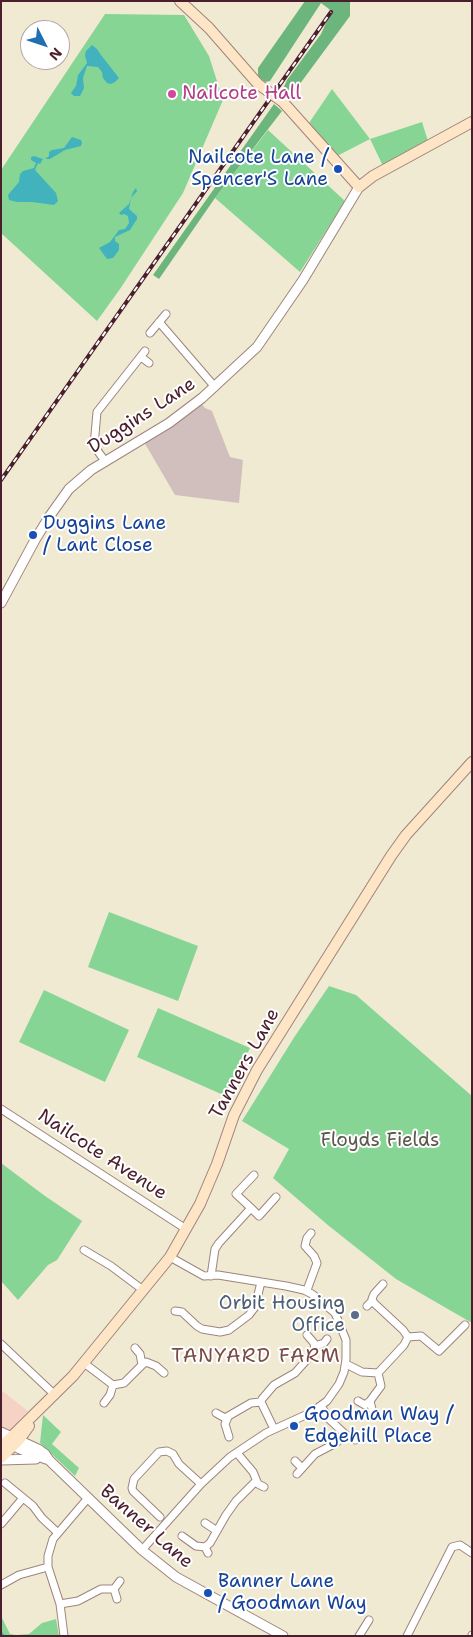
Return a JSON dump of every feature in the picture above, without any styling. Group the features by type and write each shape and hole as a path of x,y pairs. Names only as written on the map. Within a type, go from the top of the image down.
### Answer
{"main road":[{"path":"180,1 209,28 258,84 283,102 358,187 373,176 472,122"},
{"name":"Tanners Lane","path":"1,1459 9,1442 84,1363 170,1257 209,1184 234,1115 258,1070 391,856 406,835 472,762"}],"street":[{"name":"Duggins Lane","path":"1,603 35,540 58,503 79,480 105,461 169,423 216,387 257,347 303,280 358,187"},
{"path":"150,333 166,314"},
{"path":"159,322 216,387"},
{"path":"105,461 97,453 94,446 97,412 143,354 149,363"},
{"name":"Nailcote Avenue","path":"1,1109 186,1229"},
{"path":"254,1175 236,1194 259,1216 276,1197"},
{"path":"211,1276 216,1249 219,1243 251,1208"},
{"path":"307,1290 317,1263 314,1256 303,1250 311,1233"},
{"path":"84,1250 111,1266 143,1290"},
{"path":"142,1550 201,1484 237,1453 274,1429 312,1412 332,1396 339,1384 346,1364 346,1340 335,1313 322,1300 307,1290 198,1274 170,1257"},
{"path":"180,1309 202,1329 220,1332 229,1330 249,1315 255,1307 261,1282"},
{"path":"383,1284 372,1299 408,1337"},
{"path":"367,1306 371,1302 374,1303"},
{"path":"408,1337 421,1336 439,1351 464,1325"},
{"path":"307,1335 315,1346"},
{"path":"378,1373 404,1345 408,1337"},
{"path":"315,1346 324,1343 327,1339"},
{"path":"1,1344 55,1395"},
{"path":"274,1429 262,1399 274,1385 294,1373 312,1354 315,1346"},
{"path":"135,1348 140,1354 142,1364"},
{"path":"84,1363 113,1385 124,1383 146,1362 152,1363 164,1373"},
{"path":"346,1364 362,1372 378,1373"},
{"path":"358,1401 365,1405 381,1386 378,1373"},
{"path":"104,1403 110,1395 113,1385"},
{"path":"370,1401 372,1410"},
{"path":"216,1413 222,1418 228,1417 251,1403 262,1402"},
{"path":"321,1406 330,1420 344,1434 355,1440"},
{"path":"228,1417 224,1424 229,1437"},
{"name":"Banner Lane","path":"1,1432 9,1442 38,1449 45,1454 142,1550 176,1578 283,1636"},
{"path":"297,1474 315,1454 336,1443 344,1434"},
{"path":"160,1517 132,1488 134,1479 159,1452 164,1450 173,1454 179,1464 201,1484"},
{"path":"237,1453 253,1472 258,1484 264,1487"},
{"path":"1,1459 28,1458 49,1460"},
{"path":"294,1461 302,1468"},
{"path":"182,1536 196,1546 206,1550 236,1501 256,1481"},
{"path":"5,1483 33,1506 42,1518 58,1533"},
{"path":"1,1524 23,1498"},
{"path":"64,1636 60,1604 48,1568 50,1547 58,1533 88,1498"},
{"path":"205,1523 217,1531"},
{"path":"407,1636 452,1547 460,1546 472,1553"},
{"path":"1,1585 19,1575 48,1568"},
{"path":"114,1589 120,1581"},
{"path":"60,1604 78,1601 101,1589 114,1589"},
{"path":"114,1589 117,1599"},
{"path":"359,1636 369,1620"}],"shaded area":[{"path":"201,403 205,408 212,411 230,457 243,460 239,503 175,495 144,442"},
{"path":"1,1390 28,1411 1,1439"}],"green space":[{"path":"305,1 350,1 350,16 288,100 282,91 287,80 321,34 331,12 329,9 321,3 270,81 265,82 258,76 258,68"},
{"name":"Nailcote Hall","path":"105,14 184,15 209,56 223,100 183,193 97,321 1,233 1,170 68,70 70,70 70,66"},
{"path":"332,89 370,139 337,156 307,126"},
{"path":"274,104 282,111 215,198 159,279 153,275"},
{"path":"422,122 428,141 383,166 370,139"},
{"path":"268,130 345,201 300,272 215,198"},
{"path":"109,912 198,946 178,1001 88,967"},
{"name":"Floyds Fields","path":"329,986 356,995 472,1096 472,1323 396,1279 329,1226 273,1178 289,1149 242,1121"},
{"path":"44,990 129,1030 105,1082 19,1042"},
{"path":"158,1008 250,1048 228,1097 137,1057"},
{"path":"1,1163 82,1221 57,1260 48,1265 18,1300 1,1281"},
{"path":"43,1415 61,1432 52,1444 79,1468 75,1476 40,1443"},
{"path":"1,1616 10,1634 16,1635 29,1634 42,1623 56,1619 59,1636 1,1636"}],"water":[{"path":"92,45 119,78 111,84 107,83 98,67 87,66 83,78 84,88 80,96 74,96 71,93 76,86 78,75 87,63 86,51"},
{"path":"72,137 81,140 81,146 65,150 50,159 45,159 52,150 64,148"},
{"path":"31,157 43,159 40,164 38,163 35,170 56,193 58,201 54,205 9,200 8,195 19,182 20,174 23,171 34,168 36,163 31,160"},
{"path":"136,188 137,191 131,198 133,192"},
{"path":"131,198 129,209 137,216 137,219 130,230 115,237 115,241 119,244 119,250 113,258 107,259 99,248 110,242 119,230 125,229 129,223 128,216 119,213 129,204"}],"waterway":[{"path":"1,1632 4,1636"}],"railway":[{"path":"1,480 331,12"}],"place":[{"name":"Nailcote Hall","path":"172,94"},
{"name":"Nailcote Lane / Spencer'S Lane","path":"338,169"},
{"name":"Duggins Lane / Lant Close","path":"33,535"},
{"name":"Orbit Housing Office","path":"355,1315"},
{"name":"Goodman Way / Edgehill Place","path":"294,1426"},
{"name":"Banner Lane / Goodman Way","path":"208,1593"}],"district":[{"name":"TANYARD FARM","path":"256,1357"}]}
